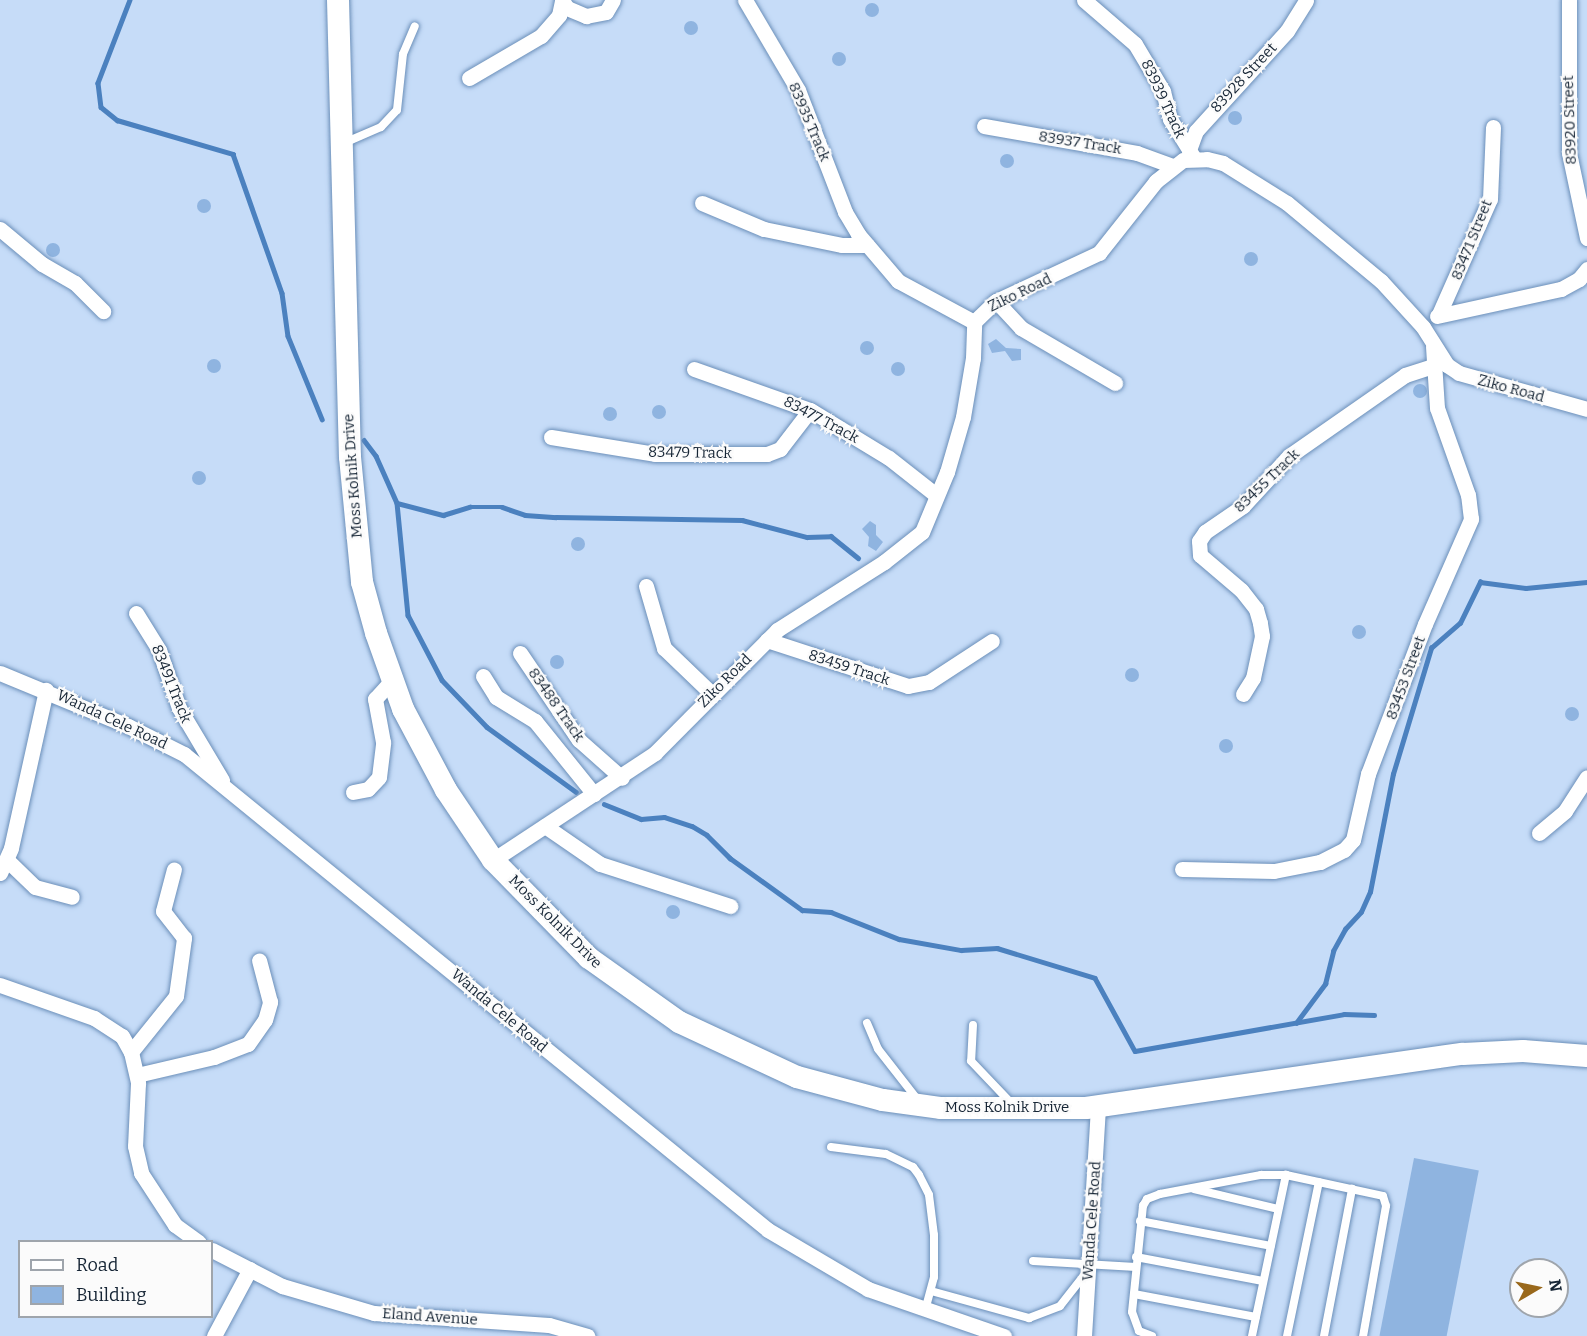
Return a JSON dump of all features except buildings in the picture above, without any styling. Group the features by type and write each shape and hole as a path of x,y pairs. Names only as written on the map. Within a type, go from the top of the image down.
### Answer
{"main road":[{"name":"Moss Kolnik Drive","path":"338,0 343,303 357,536 362,582 403,710 446,790 493,860 589,958 624,987 679,1022 797,1077 883,1100 923,1106 1018,1110 1098,1107 1413,1058 1523,1051 1587,1056"}],"street":[{"path":"562,0 567,8 586,16 606,12 613,0"},
{"path":"469,78 541,36 559,15 562,0"},
{"name":"83935 Track","path":"745,0 798,90 845,212 867,245 898,281 974,322"},
{"name":"83939 Track","path":"1084,0 1135,44 1162,91 1170,119 1191,154"},
{"name":"83928 Street","path":"1191,154 1196,131 1287,31 1306,0"},
{"name":"83920 Street","path":"1569,0 1569,153 1587,238"},
{"name":"83937 Track","path":"984,126 1137,153 1173,166"},
{"name":"83471 Street","path":"1439,314 1490,199 1493,127"},
{"name":"Ziko Road","path":"493,860 622,778 655,753 711,693 798,614 911,543 922,532 947,472 963,417 974,358 974,322 996,301 1099,254 1140,200 1173,166 1191,154 1239,170 1287,203 1381,281 1423,327 1433,346 1447,364 1478,381 1587,409"},
{"path":"702,203 764,229 842,245 867,245"},
{"path":"0,229 42,264 75,283 103,311"},
{"path":"1423,327 1439,314 1561,289 1579,279 1587,269"},
{"path":"996,301 1021,328 1115,382"},
{"name":"83453 Street","path":"1182,869 1274,871 1320,862 1344,850 1353,840 1368,774 1425,624 1471,519 1468,495 1437,408 1432,366 1433,346"},
{"name":"83455 Track","path":"1243,694 1253,678 1262,636 1256,609 1241,590 1200,555 1199,541 1205,532 1243,506 1289,456 1405,375 1432,366"},
{"name":"83477 Track","path":"693,369 810,410 889,458 936,495"},
{"name":"83479 Track","path":"551,437 655,454 767,454 780,449 810,410"},
{"path":"646,586 664,648 711,693"},
{"name":"83491 Track","path":"136,613 159,650 179,708 225,785"},
{"name":"83459 Track","path":"767,640 908,686 929,681 992,641"},
{"name":"83488 Track","path":"520,653 579,740 622,778"},
{"name":"Wanda Cele Road","path":"0,673 46,690 184,754 225,785 768,1230 868,1289 925,1311 1004,1336"},
{"path":"483,676 496,697 535,721 594,794"},
{"path":"353,792 368,789 379,777 383,742 375,699 392,680"},
{"path":"46,690 3,866 35,887 72,897"},
{"path":"1539,833 1565,811 1587,777"},
{"path":"545,826 600,864 730,906"},
{"path":"131,1052 176,996 184,938 163,911 174,869"},
{"path":"137,1075 214,1057 248,1044 266,1020 270,1002 259,960"},
{"path":"0,985 94,1018 122,1036 131,1052 137,1075 135,1146 141,1173 175,1225 195,1240"},
{"name":"Wanda Cele Road","path":"1084,1336 1098,1107"},
{"name":"Eland Avenue","path":"213,1250 282,1286 330,1303 374,1313 515,1329 554,1330 587,1336"},
{"path":"214,1336 250,1269"}],"lane":[{"path":"340,145 381,127 397,110 403,54 415,26"},
{"path":"867,1023 878,1049 923,1106"},
{"path":"973,1025 970,1061 1018,1110"},
{"path":"831,1147 886,1154 913,1167 919,1175 928,1195 934,1235 931,1291 925,1311"},
{"path":"1252,1336 1286,1175"},
{"path":"1152,1336 1134,1324 1136,1257 1140,1221 1147,1199 1239,1177 1286,1175 1376,1192 1386,1202 1363,1336"},
{"path":"1287,1336 1319,1182"},
{"path":"1192,1189 1278,1209"},
{"path":"1324,1336 1352,1189"},
{"path":"1140,1221 1270,1246"},
{"path":"1136,1257 1263,1281"},
{"path":"1033,1262 1136,1267"},
{"path":"931,1291 1029,1318 1060,1306 1090,1265"},
{"path":"1134,1294 1256,1317"}],"waterway":[{"path":"130,0 98,83 101,107 117,120 233,154 282,293 288,336 322,419"},
{"path":"364,440 376,456 397,503 408,615 442,680 487,727 576,792"},
{"path":"397,503 443,515 470,507 502,507 525,515 556,517 742,520 807,537 831,536 858,558"},
{"path":"1296,1023 1325,984 1333,951 1345,929 1361,912 1370,892 1393,774 1431,648 1460,623 1480,582 1526,588 1587,582"},
{"path":"604,804 641,819 664,817 692,826 707,835 730,858 802,910 831,912 899,939 961,950 997,948 1095,978 1135,1051 1344,1014 1374,1015"}]}
